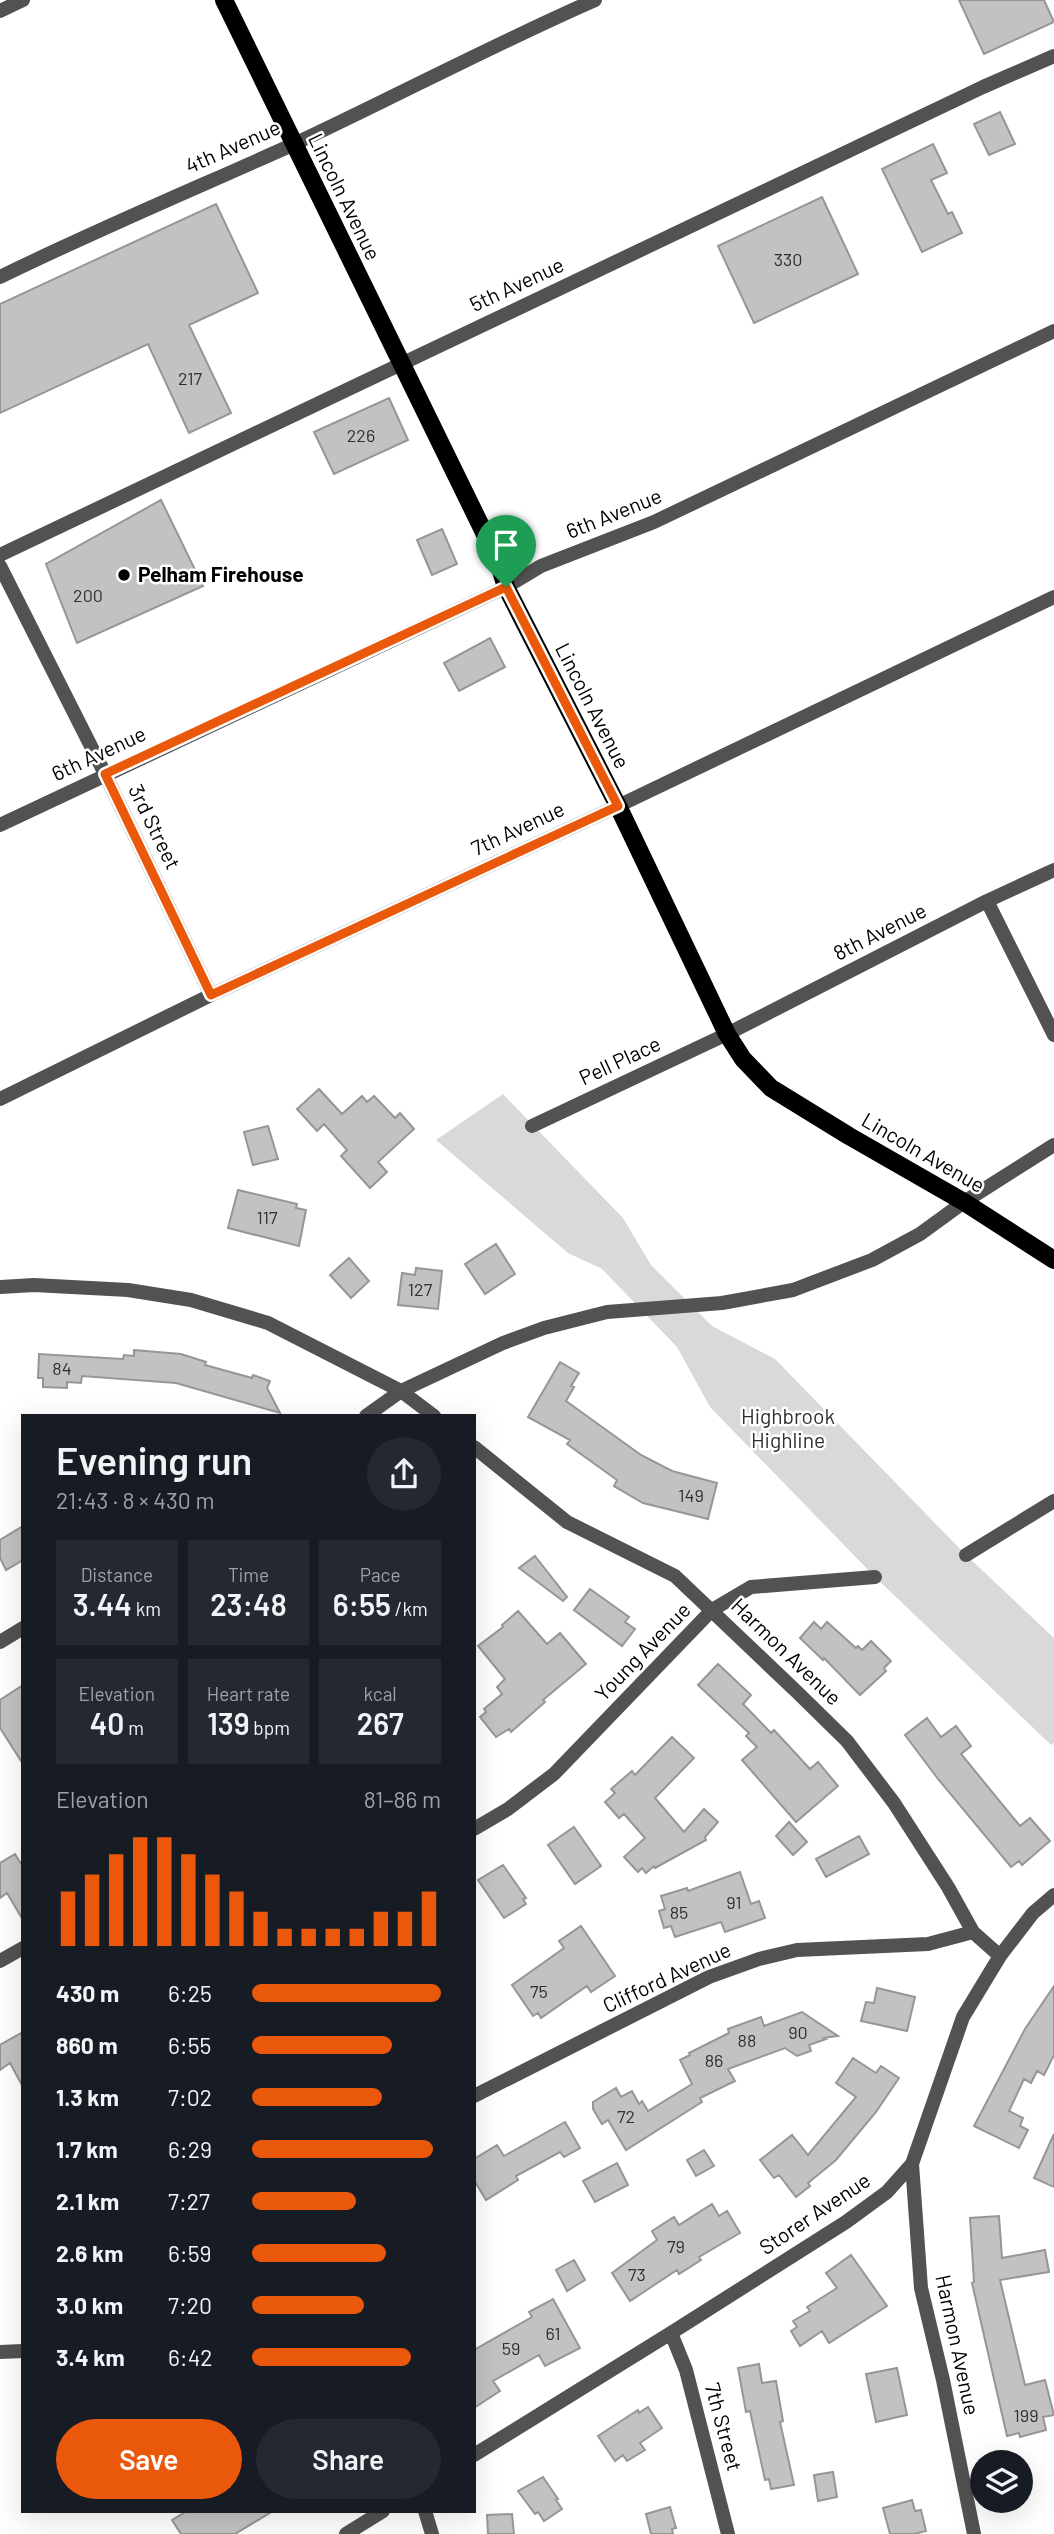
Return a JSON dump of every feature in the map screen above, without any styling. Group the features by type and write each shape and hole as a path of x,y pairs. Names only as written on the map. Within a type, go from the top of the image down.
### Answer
{"main road":[{"name":"Lincoln Avenue","path":"223,0 498,561 506,587 618,806 727,1034 743,1059 771,1088 839,1131 964,1202 1054,1260"}],"street":[{"path":"0,11 23,0"},
{"name":"4th Avenue","path":"0,277 86,234 292,145 526,30 595,0"},
{"name":"5th Avenue","path":"0,555 401,362 982,87 1054,56"},
{"name":"6th Avenue","path":"0,824 506,587 541,566 654,522 1054,331"},
{"name":"3rd Street","path":"0,566 105,774 211,995"},
{"name":"7th Avenue","path":"0,1099 211,995 618,806 1054,597"},
{"name":"8th Avenue","path":"727,1034 987,901 1054,870"},
{"path":"987,901 1054,1035"},
{"name":"Pell Place","path":"532,1126 727,1034"},
{"path":"369,1414 401,1391 503,1343 544,1328 607,1312 722,1303 793,1290 872,1260 920,1234 964,1202 1054,1145"},
{"path":"0,1287 34,1285 128,1290 191,1300 268,1323 401,1391 431,1414"},
{"name":"Harmon Avenue","path":"476,1449 567,1521 675,1576 712,1610 846,1741 894,1803 948,1887 973,1932 1000,1956"},
{"path":"966,1555 1054,1501"},
{"name":"Young Avenue","path":"476,1828 508,1809 554,1774 712,1610 751,1587 875,1577"},
{"path":"0,1642 21,1629"},
{"name":"Storer Avenue","path":"476,2454 846,2222 887,2192 912,2164 963,2017 1000,1956 1033,1913 1054,1895"},
{"name":"Clifford Avenue","path":"476,2095 709,1977 759,1959 797,1950 928,1944 973,1932"},
{"path":"0,1961 21,1949"},
{"name":"Harmon Avenue","path":"912,2164 921,2288 943,2380 974,2534"},
{"name":"7th Street","path":"671,2333 686,2371 728,2534"},
{"path":"0,2352 21,2351"},
{"path":"346,2534 380,2513"},
{"path":"426,2513 432,2534"}],"green space":[{"name":"Highbrook Highline","path":"503,1094 623,1218 651,1265 712,1326 775,1359 966,1555 1054,1638 1054,1743 1051,1745 875,1577 710,1407 677,1347 602,1269 568,1253 436,1140"}],"building":[{"path":"959,0 1044,0 1054,22 984,54"},
{"path":"1000,112 1015,144 989,155 974,124"},
{"path":"933,144 947,173 931,180 948,214 952,212 962,233 922,252 882,169"},
{"path":"822,197 858,274 754,323 718,246"},
{"path":"216,204 258,293 189,325 231,413 189,433 148,344 0,413 0,304"},
{"path":"389,398 408,440 334,474 314,432"},
{"name":"Pelham Firehouse","path":"161,500 203,586 77,643 46,564"},
{"path":"442,529 457,564 432,575 417,540"},
{"path":"490,638 505,667 459,691 444,663"},
{"path":"319,1089 342,1114 362,1096 367,1102 374,1096 395,1118 400,1113 414,1129 378,1162 387,1172 370,1188 341,1156 347,1150 324,1124 317,1131 297,1109"},
{"path":"268,1126 278,1159 253,1165 244,1132"},
{"path":"238,1190 297,1204 296,1208 306,1210 299,1246 228,1228"},
{"path":"496,1244 515,1274 485,1294 465,1264"},
{"path":"349,1258 369,1281 351,1298 330,1275"},
{"path":"416,1268 442,1271 438,1309 398,1305 402,1273 415,1275"},
{"path":"134,1350 181,1354 206,1362 205,1365 270,1381 267,1388 280,1413 176,1383 82,1376 81,1383 67,1382 67,1388 43,1387 43,1378 38,1378 39,1354 123,1359 124,1355 134,1356"},
{"path":"560,1362 579,1373 566,1401 641,1455 672,1471 717,1483 708,1519 643,1503 614,1486 617,1480 567,1444 570,1440 528,1417"},
{"path":"21,1527 21,1561 6,1570 0,1558 0,1540"},
{"path":"535,1556 567,1597 563,1601 519,1568"},
{"path":"590,1589 629,1617 625,1622 635,1629 622,1646 574,1610"},
{"path":"518,1611 547,1644 560,1633 586,1664 543,1700 545,1702 511,1732 509,1729 496,1737 480,1717 486,1712 484,1709 502,1694 497,1687 505,1679 478,1646 503,1627"},
{"path":"814,1622 821,1629 827,1622 856,1648 858,1646 862,1650 871,1641 891,1661 884,1668 886,1671 860,1695 800,1638"},
{"path":"718,1664 751,1695 743,1704 771,1733 774,1730 810,1769 818,1762 838,1786 796,1822 742,1760 757,1747 746,1736 749,1733 698,1685"},
{"path":"21,1686 21,1761 0,1728 0,1700"},
{"path":"927,1718 941,1737 956,1726 971,1746 961,1754 1020,1826 1030,1818 1050,1841 1022,1865 1019,1861 1011,1867 905,1735"},
{"path":"672,1737 694,1758 655,1798 684,1832 704,1809 718,1822 705,1837 706,1840 655,1868 654,1866 646,1873 642,1868 638,1872 624,1857 645,1838 624,1814 619,1818 605,1802 615,1793 611,1789 632,1771 635,1775"},
{"path":"789,1822 807,1842 793,1855 776,1836"},
{"path":"574,1827 601,1866 575,1884 548,1845"},
{"path":"859,1836 869,1854 826,1877 816,1859"},
{"path":"15,1854 21,1864 21,1917 7,1893 0,1898 0,1863"},
{"path":"503,1865 526,1898 523,1899 526,1904 504,1918 478,1880"},
{"path":"740,1872 751,1904 759,1901 765,1918 725,1932 721,1922 675,1937 671,1926 664,1928 659,1911 665,1909 661,1896 687,1888 688,1891"},
{"path":"581,1926 615,1976 591,1992 587,1986 541,2018 538,2013 533,2016 512,1985 564,1948 559,1941"},
{"path":"1054,1986 1054,2055 1044,2075 1037,2071 1031,2083 1024,2079 1009,2111 1023,2118 1020,2126 1028,2130 1019,2148 974,2126 1025,2029"},
{"path":"877,1988 915,1997 907,2031 861,2021 866,2002 874,2003"},
{"path":"802,2012 838,2036 824,2038 826,2039 809,2045 811,2051 797,2056 785,2048 728,2069 735,2081 700,2098 702,2102 626,2150 608,2120 602,2124 593,2109 593,2102 616,2088 621,2097 632,2091 639,2104 642,2101 648,2111 692,2084 680,2060 690,2055 689,2053 729,2033 728,2029 761,2017 764,2026"},
{"path":"21,2033 21,2083 10,2063 0,2070 0,2045"},
{"path":"853,2058 876,2073 881,2066 899,2078 876,2112 836,2160 808,2183 810,2186 796,2197 779,2175 774,2178 760,2160 792,2135 808,2155 856,2097 836,2083"},
{"path":"565,2122 580,2148 564,2157 560,2152 516,2176 518,2180 486,2200 476,2183 476,2158 497,2145 504,2156"},
{"path":"1054,2134 1054,2187 1034,2178"},
{"path":"704,2150 714,2166 696,2176 687,2160"},
{"path":"617,2163 628,2185 595,2202 583,2181"},
{"path":"712,2204 719,2216 727,2211 740,2233 699,2257 701,2260 679,2274 677,2270 630,2301 612,2273 657,2240 652,2231 674,2217 679,2225"},
{"path":"999,2216 1002,2258 1045,2250 1049,2272 1000,2280 1025,2385 1045,2380 1054,2415 1043,2417 1046,2430 1020,2437 1019,2433 1007,2436 972,2283 970,2218"},
{"path":"851,2255 887,2306 829,2343 822,2331 800,2346 791,2331 797,2327 793,2321 810,2311 807,2307 837,2288 826,2273"},
{"path":"574,2260 585,2280 567,2291 556,2270"},
{"path":"553,2299 580,2348 545,2366 539,2355 493,2381 500,2391 476,2407 476,2349 532,2317 529,2312"},
{"path":"759,2364 762,2383 776,2381 783,2421 780,2422 794,2485 771,2489 769,2479 765,2480 750,2411 746,2412 738,2368"},
{"path":"897,2368 907,2415 876,2422 866,2374"},
{"path":"648,2407 662,2428 640,2443 645,2450 627,2461 623,2455 615,2461 598,2436 638,2410 639,2413"},
{"path":"833,2472 837,2497 818,2501 814,2475"},
{"path":"543,2477 562,2509 544,2521 538,2512 535,2514 518,2491"},
{"path":"912,2500 915,2511 921,2510 926,2531 890,2534 883,2508"},
{"path":"670,2507 676,2528 672,2529 673,2534 651,2534 646,2514"},
{"path":"184,2513 270,2513 235,2534 181,2534 172,2520"},
{"path":"512,2514 514,2534 488,2534 487,2515"}],"place":[{"name":"Pelham Firehouse","path":"124,575"}],"route":[{"path":"506,587 618,806 211,995 105,774 506,587"}]}
